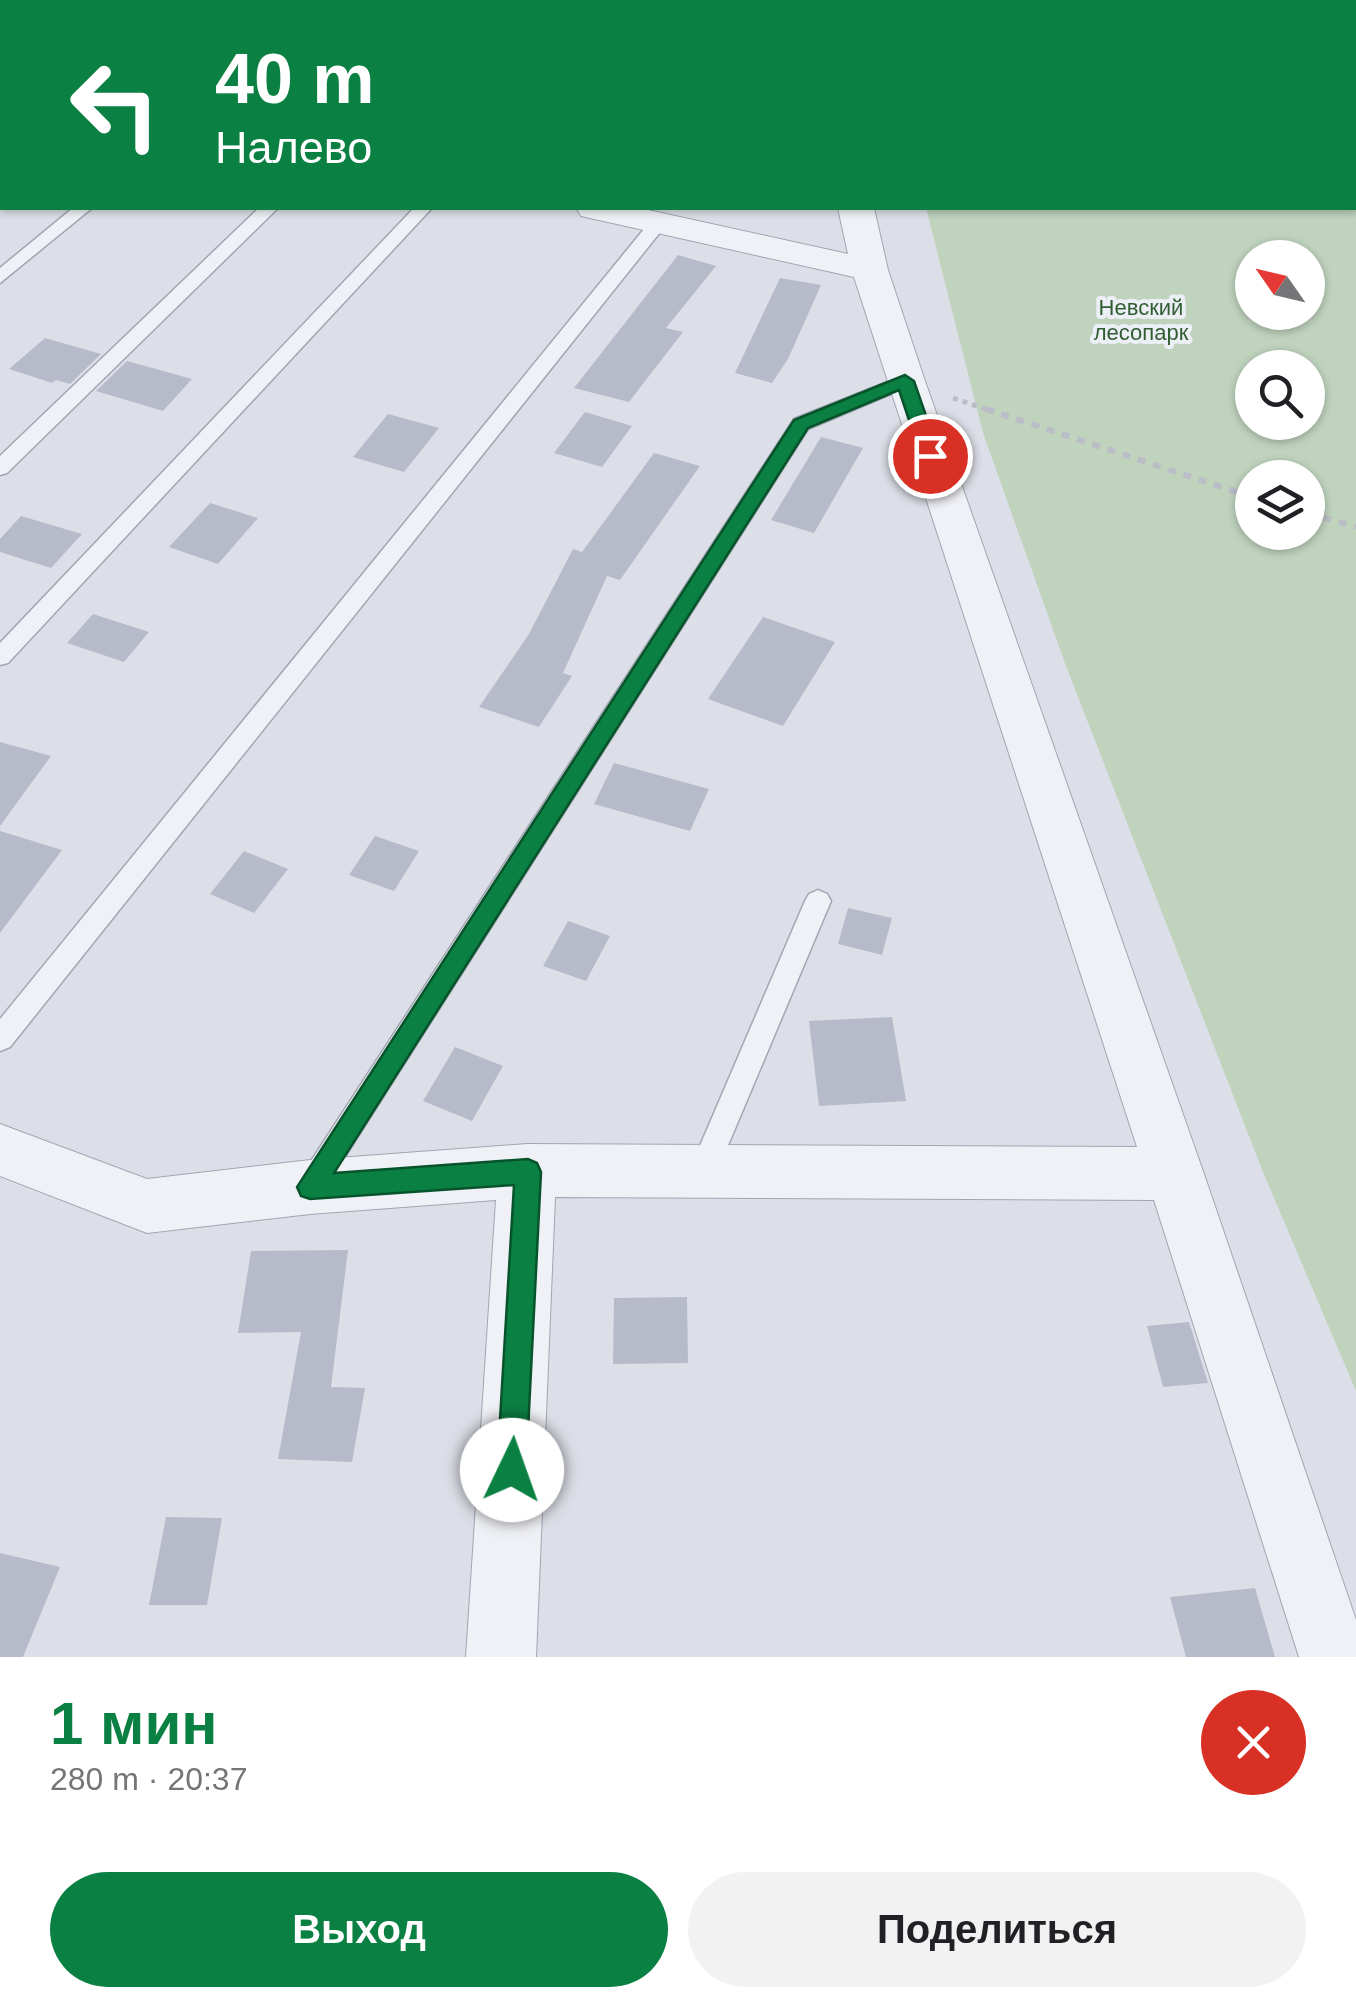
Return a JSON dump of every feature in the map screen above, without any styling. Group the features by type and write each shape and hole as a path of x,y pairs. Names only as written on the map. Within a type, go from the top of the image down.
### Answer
{"street":[{"path":"603,210 870,270"},
{"path":"856,210 870,270 905,381 1175,1174 1334,1657"},
{"path":"0,1150 147,1206 310,1187 528,1172 704,1169 1175,1174"},
{"path":"502,1657 528,1172"}],"lane":[{"path":"0,277 82,210"},
{"path":"0,468 267,210"},
{"path":"0,656 421,210"},
{"path":"0,1039 658,222"},
{"path":"310,1187 801,424 905,381"},
{"path":"704,1169 818,900"}],"path":[{"path":"905,381 1235,491"},
{"path":"1325,518 1356,527"}],"green space":[{"name":"Невский лесопарк","path":"927,210 1356,210 1356,1391 1263,1172 1066,666 983,433"}],"building":[{"path":"678,255 716,266 666,328 683,332 629,402 574,388"},
{"path":"780,278 821,285 788,359 772,383 735,373"},
{"path":"45,338 101,354 70,384 56,380 52,383 9,369"},
{"path":"127,361 192,379 163,411 96,391"},
{"path":"585,412 632,426 602,467 554,453"},
{"path":"388,414 439,428 404,472 353,457"},
{"path":"821,437 863,448 814,533 771,520"},
{"path":"654,453 700,466 620,580 607,576 563,673 572,676 539,727 479,707 529,634 573,549 582,552"},
{"path":"210,503 258,518 218,564 169,547"},
{"path":"21,516 82,534 51,568 0,552 0,539"},
{"path":"93,614 149,632 124,662 67,643"},
{"path":"763,617 835,642 783,726 708,699"},
{"path":"0,742 51,756 0,826"},
{"path":"614,763 709,789 690,831 594,804"},
{"path":"0,831 62,850 0,933"},
{"path":"375,836 419,851 394,891 349,875"},
{"path":"244,851 288,869 254,913 210,894"},
{"path":"848,908 892,918 882,955 838,944"},
{"path":"568,921 610,936 586,981 543,966"},
{"path":"892,1017 906,1101 819,1106 809,1021"},
{"path":"455,1047 503,1066 472,1121 423,1101"},
{"path":"348,1250 331,1387 365,1388 352,1462 278,1459 301,1332 238,1333 251,1251"},
{"path":"687,1297 688,1363 613,1364 614,1298"},
{"path":"1189,1322 1208,1383 1163,1387 1147,1326"},
{"path":"166,1517 222,1518 207,1605 149,1605"},
{"path":"0,1553 60,1567 23,1657 0,1657"},
{"path":"1255,1588 1275,1657 1186,1657 1170,1597"}],"route":[{"path":"512,1470 528,1172 310,1187 801,424 905,381 930,456"}]}
